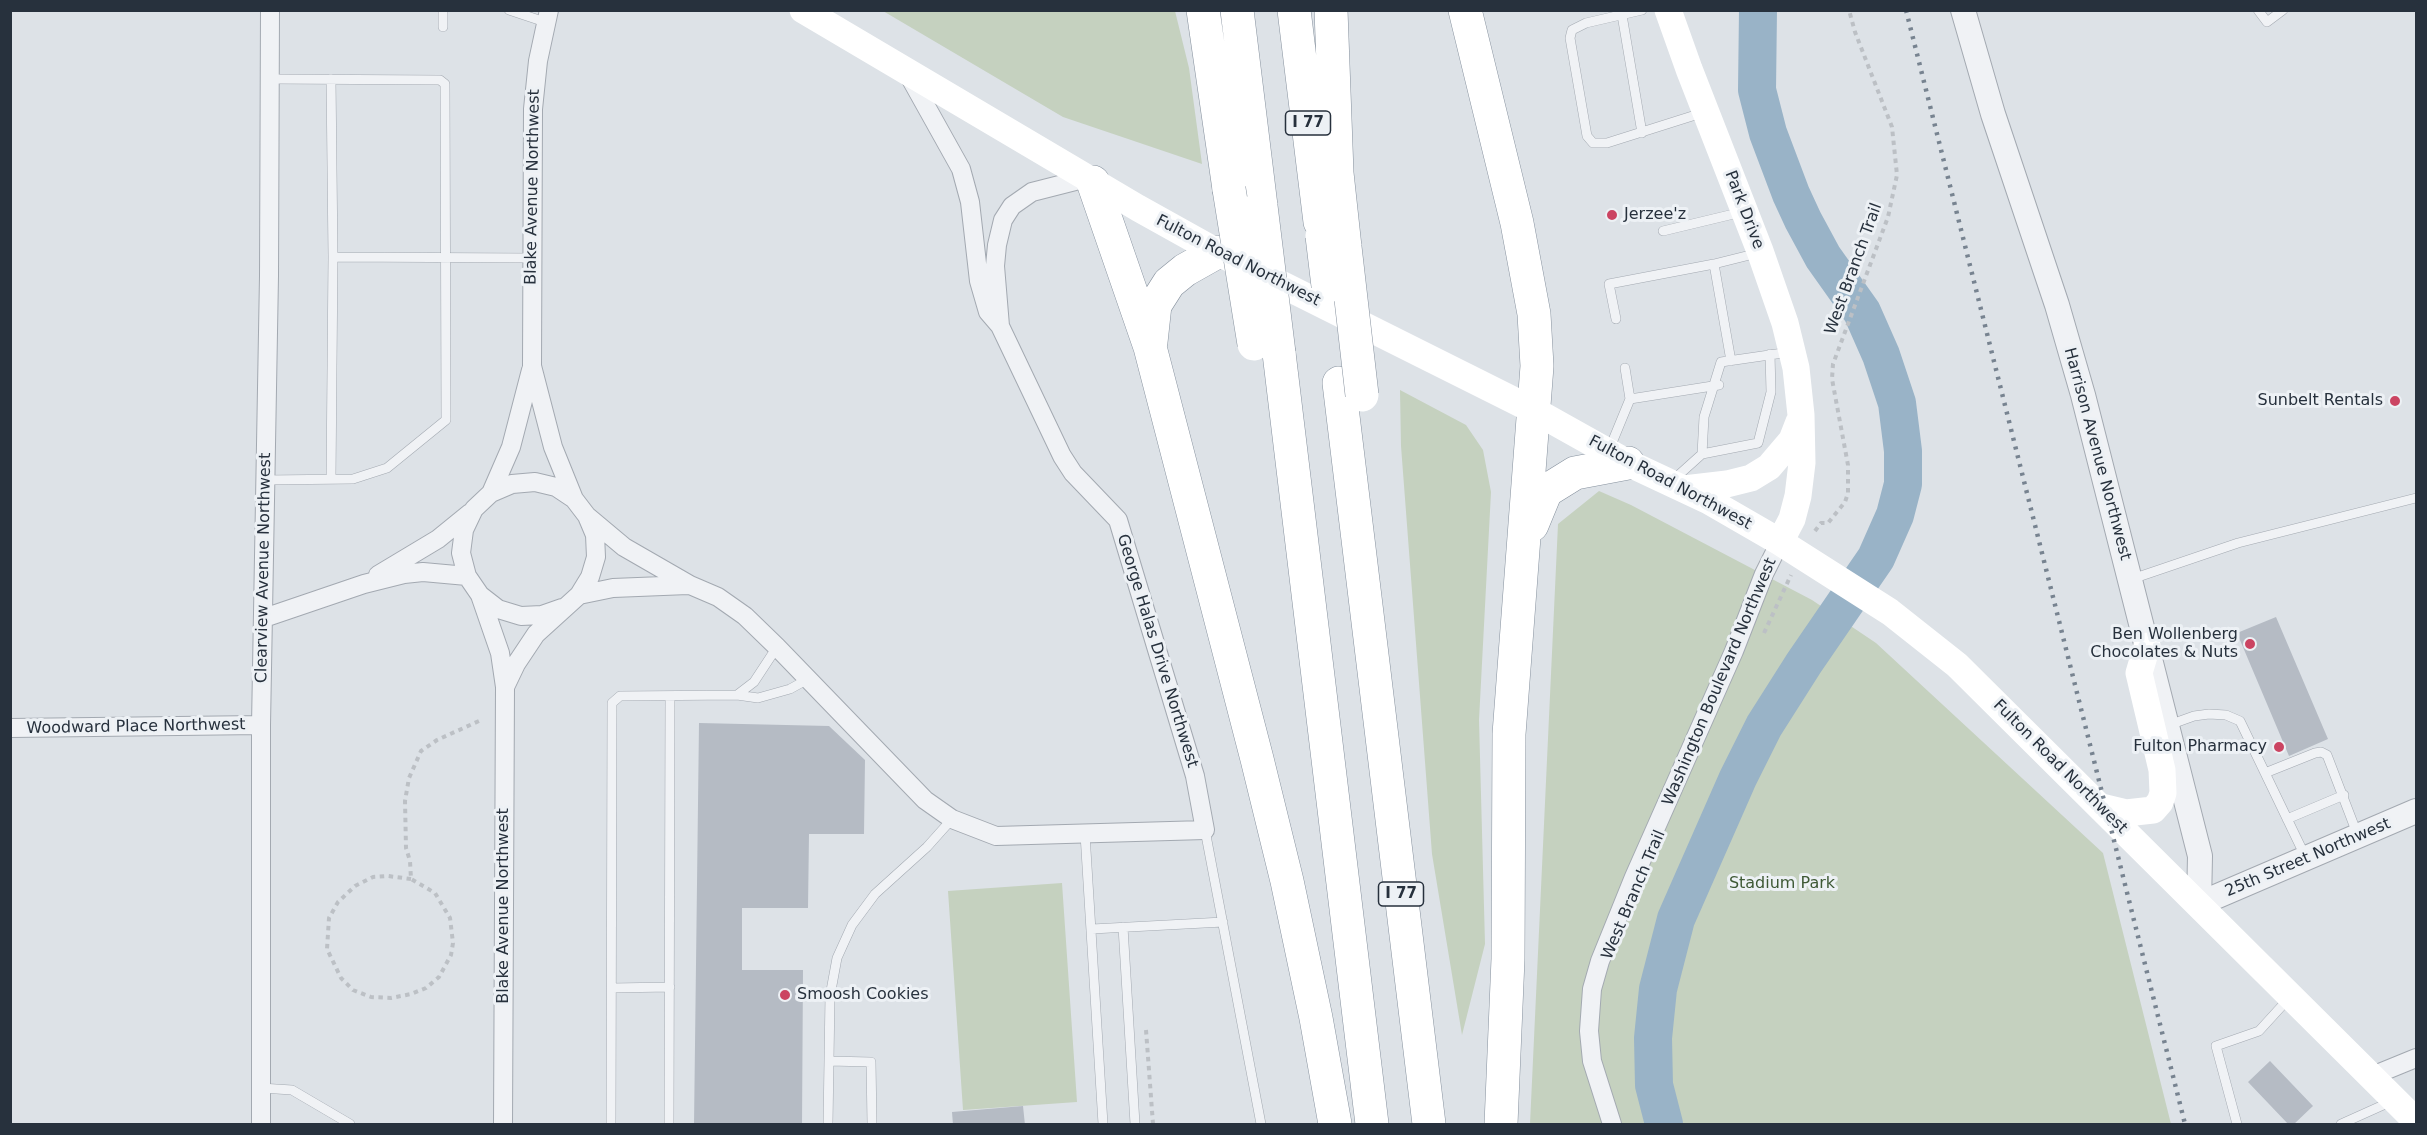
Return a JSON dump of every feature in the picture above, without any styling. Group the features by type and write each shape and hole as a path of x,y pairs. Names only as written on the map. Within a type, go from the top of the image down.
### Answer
{"highway":[{"path":"1203,10 1229,189 1267,349 1316,664 1372,1125"},
{"path":"1238,10 1261,206 1267,349"},
{"name":"I 77","path":"1294,10 1334,241 1351,389 1373,664 1429,1125"},
{"path":"1331,10 1337,173 1334,241"},
{"path":"1465,10 1517,223 1534,314 1537,366 1509,734 1508,959 1501,1125"},
{"path":"1090,180 1150,347 1287,881 1316,1018 1335,1125"},
{"path":"1150,347 1155,305 1169,282 1217,252"},
{"path":"1525,541 1546,491 1575,473 1618,458"}],"main road":[{"name":"Fulton Road Northwest","path":"803,10 908,74 1217,252 1535,411 1618,458 1677,486 1791,549 1890,612 1957,665 2416,1120"},
{"name":"Park Drive","path":"1668,10 1705,112 1761,252 1785,323 1781,353 1801,415 1802,463 1798,496 1792,519 1791,549"},
{"path":"1677,486 1727,484 1751,478 1769,467 1792,440 1801,415"},
{"path":"2101,807 2126,813 2153,810 2160,802 2163,793 2162,770 2139,673 2146,646"}],"street":[{"name":"Clearview Avenue Northwest","path":"261,1125 261,725 266,480 270,10"},
{"name":"Harrison Avenue Northwest","path":"1963,10 1993,114 2070,350 2200,856 2199,904"},
{"name":"Blake Avenue Northwest","path":"547,16 538,61 533,109 532,366 553,447 574,499"},
{"name":"George Halas Drive Northwest","path":"908,74 959,163 968,192 982,292 988,312 1000,326 1062,456 1073,473 1118,520 1195,776 1205,830"},
{"path":"972,224 1000,224 1012,206 1032,192 1090,180"},
{"name":"George Halas Drive Northwest","path":"1000,224 995,266 1000,326"},
{"name":"Blake Avenue Northwest","path":"491,494 511,447 532,366"},
{"path":"364,584 438,539 491,494 512,484 536,482 556,487 574,499 587,516 624,547 690,585 718,597 745,616 925,800 952,819 996,836 1205,830"},
{"path":"474,510 464,530 461,553 467,576 480,595 498,609 520,616 542,615 562,608 579,595 590,577 596,556 595,535 587,516"},
{"name":"Washington Boulevard Northwest","path":"1612,1125 1592,1061 1589,1031 1592,989 1611,933 1734,651 1764,574 1791,549"},
{"path":"264,618 364,584 423,572 467,576"},
{"path":"579,595 613,588 690,585"},
{"name":"Blake Avenue Northwest","path":"480,595 500,653 505,687 503,1125"},
{"name":"Blake Avenue Northwest","path":"505,687 516,664 536,634 562,608"},
{"name":"Woodward Place Northwest","path":"10,728 261,725"},
{"name":"25th Street Northwest","path":"2199,904 2416,811"},
{"path":"2372,1076 2416,1058"}],"lane":[{"path":"443,10 443,27"},
{"path":"509,10 547,16"},
{"path":"1642,10 1586,23 1572,30 1569,38 1587,136 1593,143 1607,143 1705,112"},
{"path":"2258,10 2267,22 2283,10"},
{"path":"1622,15 1642,133"},
{"path":"266,480 353,479 387,468 446,420 445,84 440,80 270,79"},
{"path":"331,79 333,257 331,479"},
{"path":"1662,231 1745,212"},
{"path":"1616,319 1610,284 1714,264 1761,252"},
{"path":"333,257 531,258"},
{"path":"1714,264 1731,361"},
{"path":"1677,486 1702,454 1722,362 1781,353"},
{"path":"1702,454 1758,443 1771,392 1768,381 1781,353"},
{"path":"1618,458 1630,399 1626,368"},
{"path":"1630,399 1718,385"},
{"path":"1755,414 1766,412"},
{"path":"2130,580 2238,543 2416,498"},
{"path":"737,695 754,682 777,647"},
{"path":"611,1125 612,703 620,696 737,695 758,699 790,689 808,679"},
{"path":"669,1125 670,696"},
{"path":"2167,725 2194,716 2226,715 2240,721 2306,858"},
{"path":"2265,773 2321,752 2327,755 2358,836"},
{"path":"2287,819 2344,795"},
{"path":"828,1125 830,996 837,958 852,925 875,894 927,847 952,819"},
{"name":"George Halas Drive Northwest","path":"1205,830 1261,1125"},
{"path":"1085,834 1103,1125"},
{"path":"1092,929 1223,922"},
{"path":"1124,927 1135,1125"},
{"path":"612,988 670,987"},
{"path":"2237,1125 2216,1046 2259,1031 2291,996"},
{"path":"829,1062 871,1062 872,1125"},
{"path":"261,1088 292,1090 350,1125"},
{"path":"2341,1125 2395,1099"}],"path":[{"name":"West Branch Trail","path":"1817,526 1828,523 1845,502 1849,484 1848,465 1832,380 1835,356 1888,217 1897,175 1892,127 1855,32 1849,10"},
{"path":"1759,643 1786,585"},
{"path":"411,879 410,861 406,848 405,801 414,764 421,751 437,740 479,721"},
{"path":"388,876 411,879 435,893 450,918 453,943 446,965 439,977 426,988 411,994 391,998 371,997 353,990 341,978 327,949 329,918 338,902 354,886 373,878 388,876"}],"green space":[{"path":"883,11 1175,11 1189,68 1202,164 1063,117"},
{"path":"1400,390 1466,425 1483,450 1491,492 1479,720 1485,944 1462,1035 1432,854 1401,446"},
{"name":"Stadium Park","path":"1599,491 1631,505 1812,600 1876,643 2103,853 2171,1124 1530,1124 1558,524"},
{"path":"1062,883 1077,1102 963,1110 948,891"}],"building":[{"path":"2276,617 2328,739 2289,756 2237,633"},
{"path":"699,723 829,726 865,760 864,834 809,834 808,908 742,908 742,970 803,970 802,1125 694,1125"},
{"path":"2270,1061 2313,1106 2293,1125 2289,1125 2248,1082"},
{"path":"1023,1106 1025,1125 953,1125 952,1112"}],"waterway":[{"path":"1664,1124 1654,1085 1653,1038 1658,989 1676,919 1738,778 1764,726 1876,558 1895,515 1903,484 1903,451 1897,403 1881,355 1862,312 1823,257 1803,220 1768,133 1757,90 1758,10"}],"railway":[{"path":"1906,10 2185,1124"}],"place":[{"name":"Jerzee'z","path":"1612,215"},
{"name":"Sunbelt Rentals","path":"2395,401"},
{"name":"Ben Wollenberg Chocolates & Nuts","path":"2250,644"},
{"name":"Fulton Pharmacy","path":"2279,747"},
{"name":"Smoosh Cookies","path":"785,995"}]}
